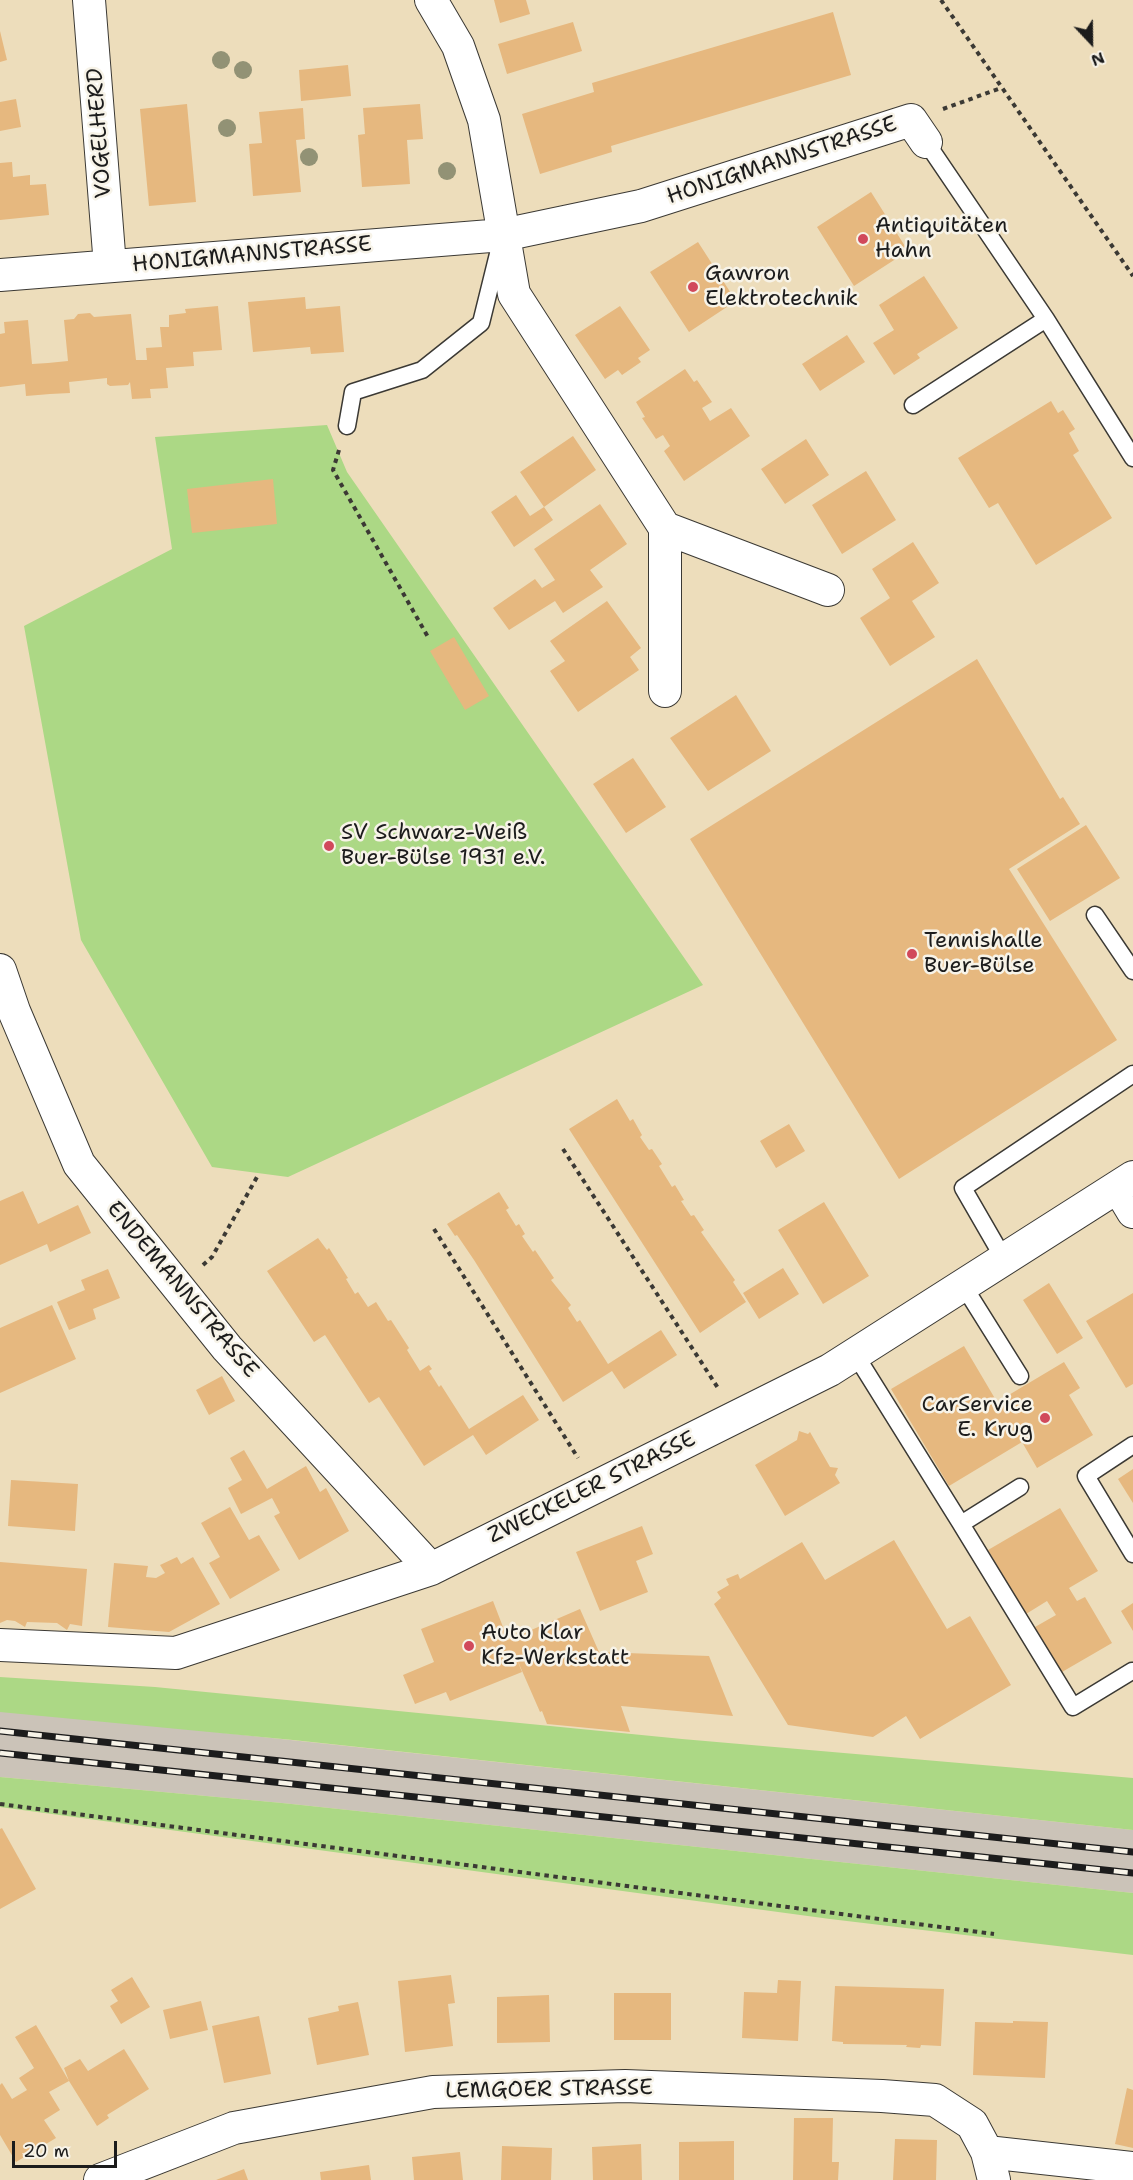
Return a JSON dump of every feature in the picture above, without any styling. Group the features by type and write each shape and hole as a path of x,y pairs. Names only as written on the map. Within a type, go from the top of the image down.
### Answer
{"street":[{"name":"VOGELHERD","path":"89,0 110,266"},
{"path":"431,0 458,46 484,120 514,294 665,528 665,691"},
{"name":"HONIGMANNSTRASSE","path":"0,275 503,235 641,206 918,131"},
{"path":"665,528 828,590"},
{"name":"ENDEMANNSTRASSE","path":"0,970 14,1011 79,1164 227,1348 431,1569"},
{"name":"ZWECKELER STRASSE","path":"0,1645 176,1653 431,1569 830,1370 1004,1259 1128,1192"},
{"name":"LEMGOER STRASSE","path":"100,2180 234,2128 433,2092 601,2086 935,2100 972,2124 991,2166"},
{"path":"991,2166 1133,2168"}],"lane":[{"name":"HONIGMANNSTRASSE","path":"918,131 1046,319 1133,458"},
{"path":"347,426 353,393 422,370 481,323 503,235"},
{"path":"913,405 1046,319"},
{"path":"1095,915 1133,971"},
{"path":"1004,1259 963,1188 1133,1074"},
{"path":"963,1285 1020,1376"},
{"path":"855,1354 1073,1707 1132,1671"},
{"path":"1133,1445 1086,1476 1133,1554"},
{"path":"961,1524 1020,1487"}],"path":[{"path":"941,0 1133,276"},
{"path":"918,131 1001,88"},
{"path":"347,426 333,470 428,637"},
{"path":"563,1149 737,1416"},
{"path":"212,1257 257,1177"},
{"path":"434,1229 596,1486"},
{"path":"0,1804 994,1934"}],"shaded area":[{"path":"0,1709 1133,1830 1133,1893 282,1803 0,1777"}],"green space":[{"path":"327,425 347,472 703,985 288,1177 212,1167 81,940 24,626 172,549 155,437"},
{"path":"0,1677 155,1687 682,1739 1133,1778 1133,1830 293,1740 0,1712"},
{"path":"0,1777 282,1803 1133,1893 1133,1955 830,1919 0,1807"}],"building":[{"path":"494,0 526,0 530,14 500,23"},
{"path":"833,12 851,75 611,146 612,152 540,174 522,114 594,92 592,83"},
{"path":"573,22 582,51 507,74 498,44"},
{"path":"0,31 7,60 0,62"},
{"path":"348,65 351,96 301,101 299,70"},
{"path":"16,99 21,127 0,131 0,102"},
{"path":"187,104 196,202 149,206 140,109"},
{"path":"420,104 423,139 407,140 410,184 362,187 358,135 365,134 363,108"},
{"path":"303,108 305,139 296,140 301,192 253,196 249,144 262,143 259,112"},
{"path":"12,162 13,177 30,175 30,185 46,184 49,215 0,220 0,163"},
{"name":"Antiquitäten Hahn","path":"871,192 908,251 854,286 817,227"},
{"name":"Gawron Elektrotechnik","path":"698,242 736,301 689,332 650,272"},
{"path":"924,276 958,328 917,354 920,358 894,375 873,343 894,330 879,305"},
{"path":"305,297 306,309 340,306 344,352 311,354 310,347 253,352 248,302"},
{"path":"218,306 222,350 193,352 194,366 166,368 168,388 150,389 151,398 132,399 130,382 128,385 110,386 107,384 107,378 69,382 70,393 26,396 25,384 0,387 0,334 5,333 4,322 28,320 32,364 48,363 68,361 64,320 74,319 78,314 90,313 94,317 131,314 136,360 147,360 146,348 162,347 160,327 169,327 169,315 186,313 185,309"},
{"path":"620,306 650,350 638,358 641,362 622,375 618,370 605,379 575,335"},
{"path":"847,335 865,362 820,391 802,364"},
{"path":"685,369 694,382 697,380 712,402 702,408 710,421 731,408 750,436 684,481 664,451 670,446 663,435 656,439 642,418 645,417 636,402"},
{"path":"1051,401 1058,413 1063,410 1075,429 1069,433 1079,451 1073,455 1112,518 1036,565 998,503 989,508 958,458"},
{"path":"573,436 596,470 544,507 520,472"},
{"path":"806,439 829,475 785,504 761,469"},
{"path":"866,471 896,520 842,554 812,505"},
{"path":"273,479 277,524 192,533 187,489"},
{"path":"516,495 530,516 544,507 553,520 514,547 491,512"},
{"path":"600,504 627,544 590,570 603,587 563,613 555,601 509,630 493,608 535,579 542,588 555,580 534,549"},
{"path":"913,542 939,583 912,601 935,637 890,666 860,618 890,598 872,569"},
{"path":"607,601 641,648 630,657 639,670 578,712 550,671 565,661 550,641"},
{"path":"454,637 489,696 465,710 430,651"},
{"name":"Tennishalle Buer-Bülse","path":"977,659 1060,799 1063,797 1080,824 1009,869 1117,1040 899,1179 690,839"},
{"path":"736,695 771,751 708,791 670,738"},
{"path":"633,758 666,807 626,833 593,784"},
{"path":"1086,825 1120,878 1050,921 1017,869"},
{"path":"617,1099 630,1121 633,1119 642,1135 640,1137 649,1150 652,1149 662,1164 659,1166 672,1187 675,1185 684,1200 681,1201 704,1230 701,1232 735,1280 733,1282 746,1302 700,1333 569,1129"},
{"path":"789,1124 805,1151 776,1168 760,1141"},
{"path":"23,1191 38,1224 78,1205 91,1233 50,1252 47,1244 0,1265 0,1201"},
{"path":"499,1192 509,1208 506,1210 516,1226 519,1224 525,1234 522,1236 533,1252 535,1250 554,1278 551,1280 571,1305 568,1308 577,1322 580,1320 608,1364 661,1330 677,1355 624,1389 612,1371 563,1402 474,1260 447,1224"},
{"path":"824,1202 869,1276 823,1304 778,1230"},
{"path":"318,1238 327,1250 329,1248 355,1294 358,1292 368,1307 376,1302 388,1321 391,1320 409,1348 407,1350 420,1371 429,1365 432,1369 429,1371 439,1387 441,1385 469,1429 523,1395 539,1420 486,1455 473,1435 424,1466 379,1397 369,1403 325,1335 314,1342 267,1271"},
{"path":"783,1268 799,1294 759,1319 743,1293"},
{"path":"108,1269 120,1298 93,1309 96,1319 69,1330 57,1302 85,1290 81,1280"},
{"path":"1049,1283 1083,1338 1057,1354 1023,1300"},
{"path":"1133,1293 1133,1384 1126,1388 1086,1321"},
{"path":"52,1305 76,1359 0,1393 0,1328"},
{"path":"964,1346 997,1402 1064,1362 1080,1388 1069,1395 1093,1435 1037,1468 1022,1442 949,1486 891,1389"},
{"path":"222,1376 235,1401 209,1415 196,1390"},
{"path":"799,1431 808,1434 810,1432 830,1467 838,1468 835,1475 840,1483 785,1516 755,1465 797,1440"},
{"path":"244,1450 267,1489 306,1466 320,1492 326,1488 349,1531 299,1560 274,1516 280,1513 272,1498 241,1514 228,1488 242,1480 230,1458"},
{"path":"1133,1469 1133,1503 1118,1479"},
{"path":"11,1480 78,1484 75,1531 8,1526"},
{"path":"230,1507 249,1540 259,1535 280,1570 230,1599 209,1563 220,1557 201,1523"},
{"path":"1060,1508 1098,1571 1069,1588 1077,1601 1085,1597 1112,1643 1062,1672 1035,1627 1056,1615 1047,1601 1026,1614 988,1550"},
{"path":"642,1526 653,1554 636,1561 648,1592 600,1611 576,1552"},
{"path":"894,1540 947,1629 970,1616 1011,1685 920,1739 906,1716 873,1737 788,1725 714,1604 721,1598 717,1592 729,1585 726,1579 738,1574 740,1579 802,1542 825,1580"},
{"path":"177,1557 181,1564 193,1557 220,1604 169,1632 108,1627 114,1563 148,1566 146,1577 156,1578 165,1573 160,1565"},
{"path":"0,1562 87,1569 82,1626 70,1624 67,1630 57,1623 27,1622 25,1627 15,1621 7,1620 0,1623"},
{"path":"493,1601 508,1640 580,1609 599,1652 709,1656 733,1716 621,1706 630,1732 547,1724 516,1657 522,1672 450,1701 446,1692 415,1704 403,1675 434,1662 421,1629"},
{"path":"1133,1603 1133,1631 1121,1611"},
{"path":"2,1828 36,1889 0,1909 0,1829"},
{"path":"451,1975 455,2003 448,2004 453,2046 405,2052 398,1981"},
{"path":"132,1977 150,2007 121,2024 110,2006 118,2001 111,1990"},
{"path":"778,1980 801,1981 798,2041 742,2038 744,1992 777,1993"},
{"path":"835,1986 944,1989 941,2046 921,2045 920,2048 906,2047 907,2045 843,2044 843,2042 832,2041"},
{"path":"614,1993 671,1993 671,2040 614,2040"},
{"path":"549,1995 550,2042 497,2043 497,1997"},
{"path":"201,2001 208,2030 170,2039 163,2010"},
{"path":"358,2002 369,2055 317,2065 308,2018 339,2011 338,2006"},
{"path":"259,2016 271,2074 224,2083 212,2026"},
{"path":"1013,2021 1048,2022 1045,2078 973,2075 975,2022 1013,2023"},
{"path":"36,2025 69,2081 49,2092 60,2110 44,2120 56,2138 16,2162 0,2135 0,2085 2,2083 12,2099 27,2090 19,2078 34,2068 15,2037"},
{"path":"124,2049 149,2089 107,2115 109,2118 97,2126 69,2081 64,2068 80,2059 88,2071"},
{"path":"1127,2088 1133,2090 1133,2148 1115,2144"},
{"path":"794,2118 833,2118 832,2162 839,2162 838,2180 793,2180"},
{"path":"895,2139 937,2140 936,2180 893,2180"},
{"path":"734,2141 734,2180 679,2180 679,2142"},
{"path":"641,2144 642,2180 593,2180 592,2147"},
{"path":"502,2146 552,2148 551,2180 501,2180"},
{"path":"460,2152 463,2180 414,2180 412,2157"},
{"path":"369,2165 371,2180 321,2180 320,2172"},
{"path":"244,2169 248,2180 216,2180"}],"railway":[{"path":"0,1731 1133,1852"},
{"path":"0,1753 1133,1873"}],"place":[{"name":"Antiquitäten Hahn","path":"863,239"},
{"name":"Gawron Elektrotechnik","path":"693,287"},
{"name":"SV Schwarz-Weiß Buer-Bülse 1931 e.V.","path":"329,846"},
{"name":"Tennishalle Buer-Bülse","path":"912,954"},
{"name":"CarService E. Krug","path":"1045,1418"},
{"name":"Auto Klar Kfz-Werkstatt","path":"469,1646"}]}
